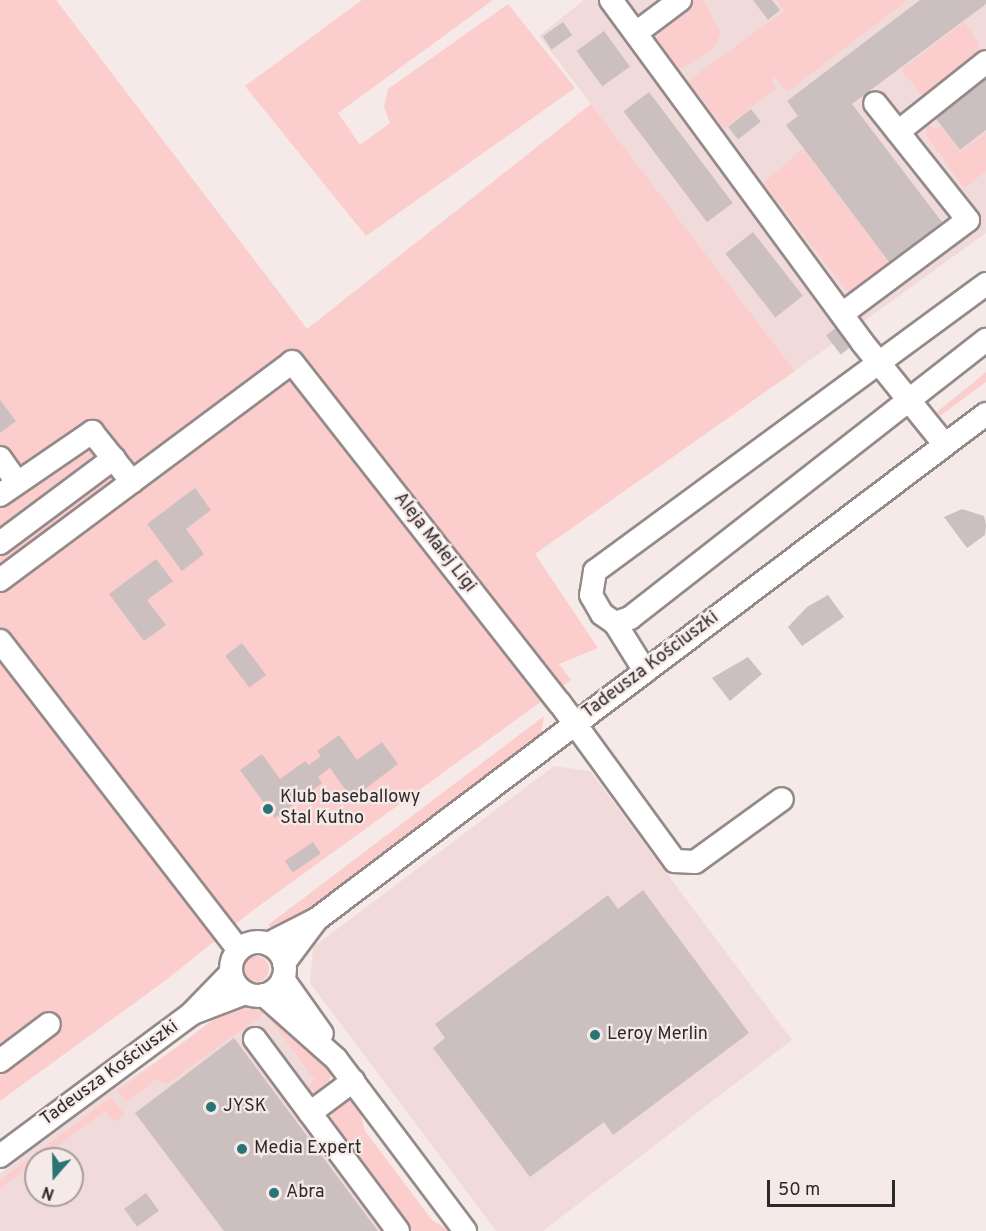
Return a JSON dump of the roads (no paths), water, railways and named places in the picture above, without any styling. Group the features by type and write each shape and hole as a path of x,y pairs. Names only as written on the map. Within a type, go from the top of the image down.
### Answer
{"street":[{"path":"611,0 842,314 945,445"},
{"path":"636,33 680,0"},
{"path":"898,132 986,62"},
{"path":"842,314 968,220 875,103"},
{"path":"645,671 615,622 602,614 591,595 595,572 986,284"},
{"path":"615,622 630,618 986,340"},
{"name":"Aleja Małej Ligi","path":"132,482 292,362 575,724 680,864 695,862 782,799"},
{"name":"Tadeusza Kościuszki","path":"268,944 317,919 986,414"},
{"path":"0,458 9,488 92,432 132,482 0,580"},
{"path":"0,543 114,458"},
{"path":"0,641 238,949"},
{"name":"Tadeusza Kościuszki","path":"284,971 317,919"},
{"path":"336,1059 230,974 238,949 247,944 268,944 336,1059 465,1231"},
{"path":"255,994 284,971"},
{"name":"Tadeusza Kościuszki","path":"0,1156 191,1014 230,974"},
{"name":"Tadeusza Kościuszki","path":"191,1014 255,994"},
{"path":"0,1061 49,1024"},
{"path":"255,1039 398,1231"},
{"path":"310,1113 353,1081"}],"place":[{"name":"Klub baseballowy Stal Kutno","path":"268,809"},
{"name":"Leroy Merlin","path":"595,1035"},
{"name":"JYSK","path":"211,1107"},
{"name":"Media Expert","path":"242,1149"},
{"name":"Abra","path":"274,1193"}]}
